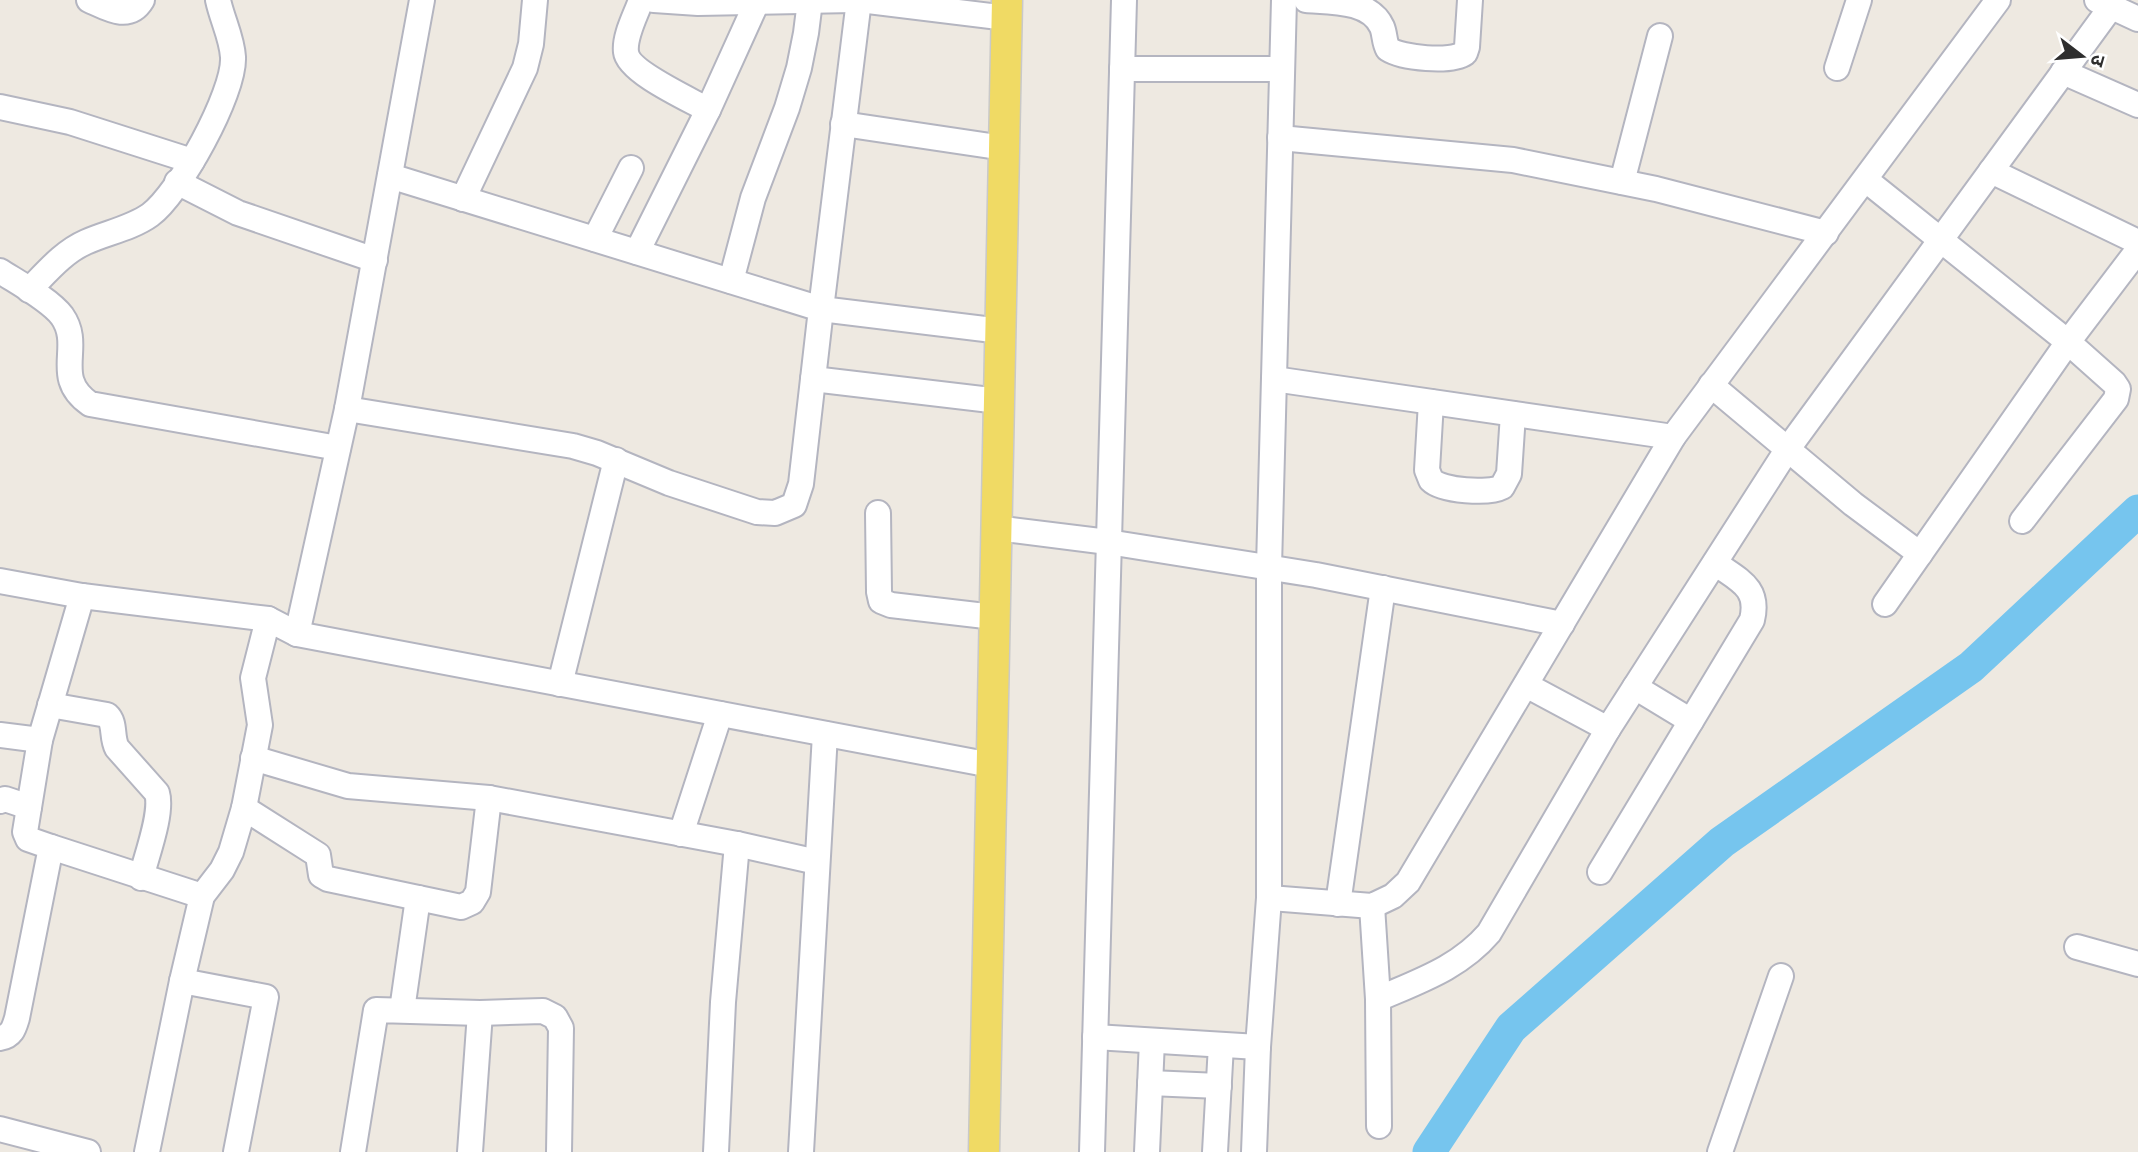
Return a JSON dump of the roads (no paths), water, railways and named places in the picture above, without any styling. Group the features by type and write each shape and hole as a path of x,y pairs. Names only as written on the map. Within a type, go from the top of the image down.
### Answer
{"main road":[{"path":"984,1152 1007,9"}],"street":[{"path":"89,0 121,13 133,10 142,0"},
{"path":"29,290 66,254 83,243 148,217 161,206 192,161 231,81 233,56 218,0"},
{"path":"298,634 347,408 422,0"},
{"path":"463,199 526,68 535,0"},
{"path":"641,0 626,44 626,56 643,73 708,110"},
{"path":"347,408 573,446 616,460 669,483 757,512 775,513 794,505 801,484 858,0"},
{"path":"667,1 858,0 1007,9"},
{"path":"1092,1152 1124,0"},
{"path":"1254,1152 1258,1047 1269,898 1269,567 1284,0"},
{"path":"1306,0 1356,5 1375,14 1383,28 1388,49 1401,56 1455,58 1465,53 1467,47 1470,0"},
{"path":"1837,68 1859,0"},
{"path":"1269,898 1372,906 1393,896 1408,882 1673,437 1998,0"},
{"path":"731,281 753,198 799,68 810,1"},
{"path":"637,252 708,110 757,2"},
{"path":"1378,999 1448,969 1477,947 1489,933 1608,729 1787,450 2063,72 2104,4 2138,19"},
{"path":"1622,182 1660,36"},
{"path":"1122,69 1282,69"},
{"path":"2063,72 2138,105"},
{"path":"0,107 70,122 192,161"},
{"path":"844,124 1004,148"},
{"path":"1280,138 1513,160 1622,182 1826,233"},
{"path":"595,239 631,167"},
{"path":"1991,171 2138,242"},
{"path":"390,176 821,309 1001,331"},
{"path":"1866,180 2068,342 2118,389 2116,399 2022,521"},
{"path":"177,182 238,213 374,260"},
{"path":"1885,604 2068,342 2138,250"},
{"path":"0,271 61,315 70,334 70,381 77,396 90,404 338,448"},
{"path":"813,379 999,401"},
{"path":"1273,379 1673,437"},
{"path":"1711,385 1787,450 1920,554"},
{"path":"1431,402 1427,470 1431,480 1441,486 1489,492 1503,487 1509,474 1513,414"},
{"path":"560,684 616,460"},
{"path":"878,513 878,592 881,601 891,605 994,617"},
{"path":"996,528 1269,567 1562,624"},
{"path":"1600,873 1752,620 1754,610 1750,590 1715,562"},
{"path":"0,582 82,596 268,619 298,634 990,765"},
{"path":"1338,904 1383,588"},
{"path":"82,596 40,740 25,832 28,839 202,896"},
{"path":"147,1152 202,896 222,870 231,852 244,808 260,725 253,678 268,619"},
{"path":"1526,685 1608,729"},
{"path":"1635,687 1691,721"},
{"path":"50,705 107,715 111,719 117,748 157,793 158,812 141,878"},
{"path":"681,834 720,714"},
{"path":"801,1152 825,734"},
{"path":"0,735 40,740"},
{"path":"253,758 348,786 489,798 737,844 817,862"},
{"path":"244,808 318,855 321,875 328,879 461,907 471,902 478,892 489,798"},
{"path":"0,801 5,799 29,807"},
{"path":"716,1152 723,1002 737,844"},
{"path":"0,1038 7,1037 13,1030 17,1018 51,847"},
{"path":"402,1010 418,898"},
{"path":"1372,906 1378,999 1379,1126"},
{"path":"2077,947 2138,964"},
{"path":"1720,1152 1781,976"},
{"path":"182,981 266,997 236,1152"},
{"path":"353,1152 376,1010 544,1012 555,1017 561,1028 559,1152"},
{"path":"470,1152 480,1013"},
{"path":"1095,1037 1258,1047"},
{"path":"1147,1152 1152,1041"},
{"path":"1215,1152 1221,1045"},
{"path":"1150,1083 1219,1086"},
{"path":"0,1129 88,1152"}],"waterway":[{"path":"1429,1152 1511,1028 1722,842 1971,667 2138,511"}]}
